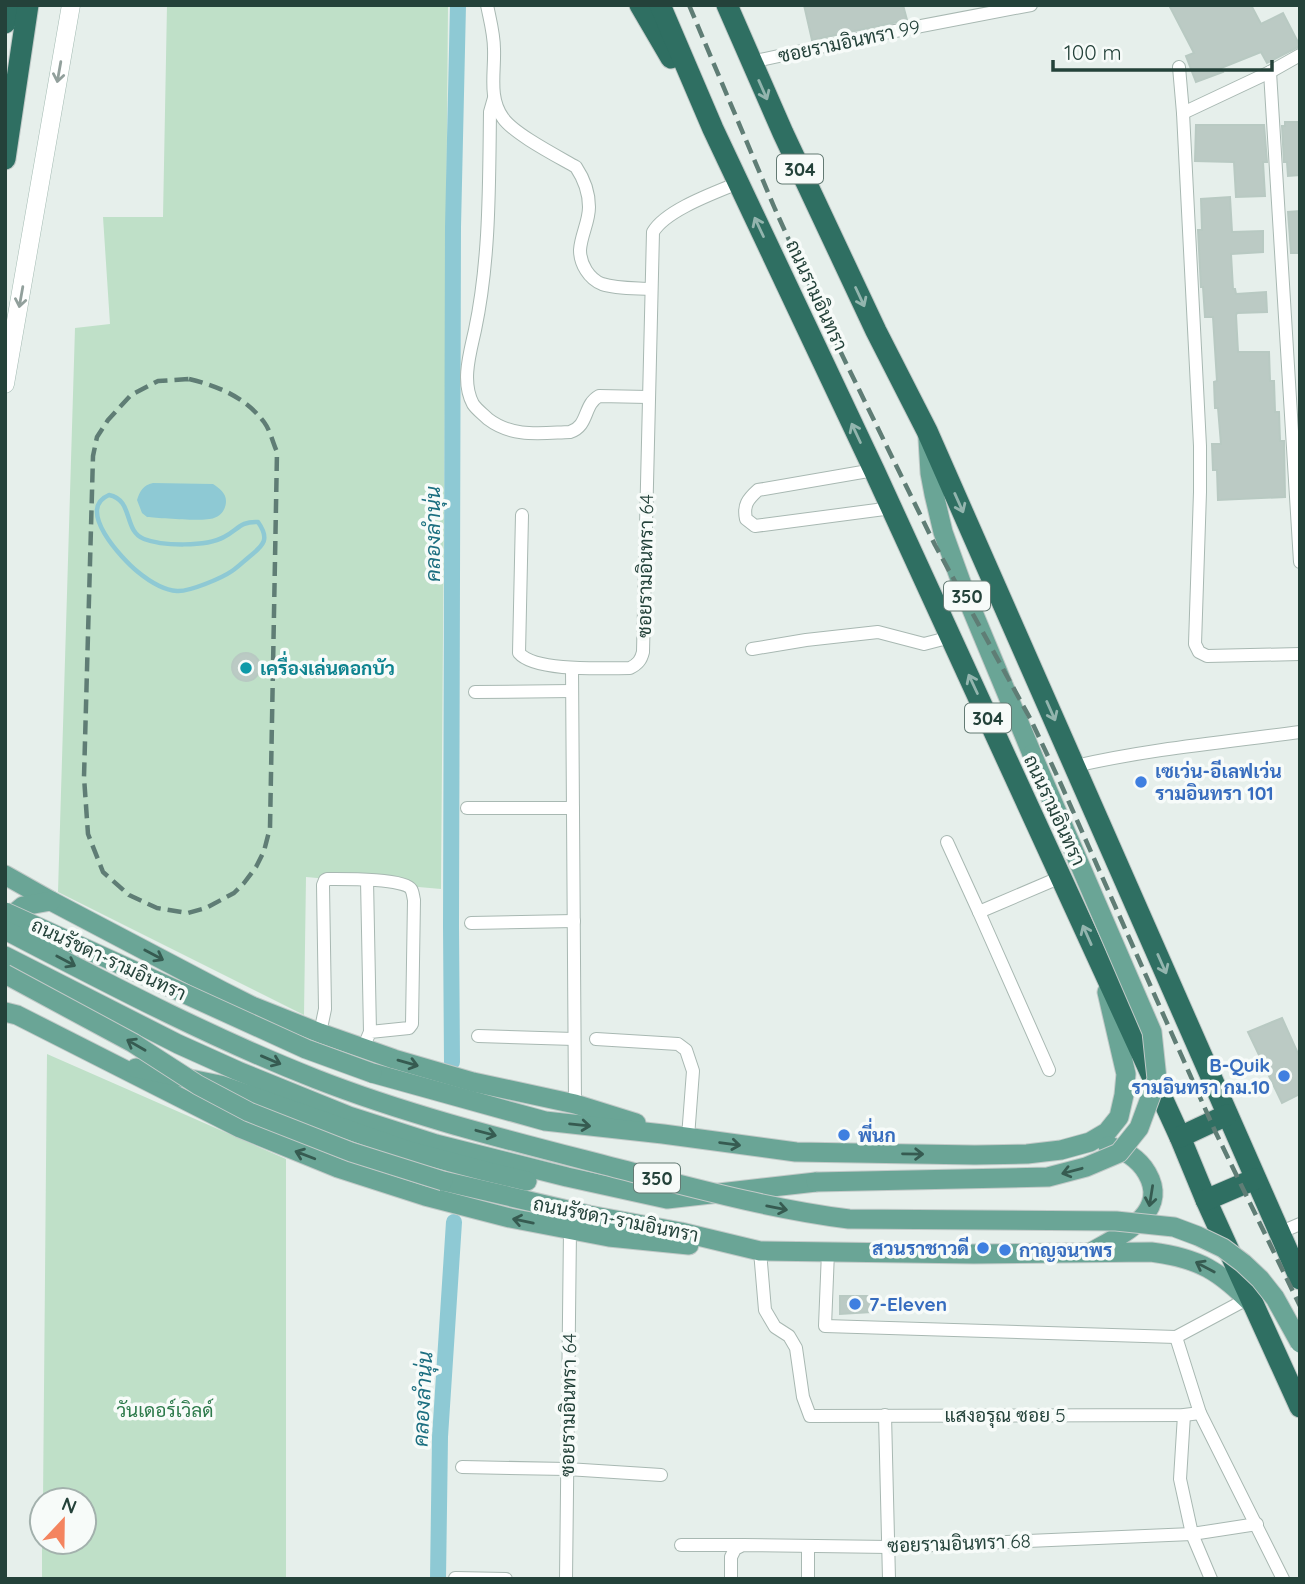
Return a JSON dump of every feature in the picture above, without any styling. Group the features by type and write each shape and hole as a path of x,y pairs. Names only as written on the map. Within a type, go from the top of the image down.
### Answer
{"highway":[{"path":"5,23 8,5"},
{"path":"5,159 28,5"},
{"path":"640,5 713,129"},
{"name":"ถนนรามอินทรา","path":"660,5 713,129 951,636 1300,1407"},
{"name":"ถนนรามอินทรา","path":"727,5 870,319 927,431 1300,1279"},
{"path":"1180,1137 1227,1115"},
{"path":"1206,1199 1255,1179"},
{"path":"1273,1349 1278,1340 1292,1333 1300,1333"}],"main road":[{"path":"5,384 71,5"},
{"name":"ถนนรัชดา-รามอินทรา","path":"5,956 178,1044 349,1116 469,1153 667,1199 816,1182 1048,1177 1086,1167 1119,1153 1139,1128 1157,1079 1152,1032 965,593 933,494 927,431"},
{"path":"5,875 222,991 320,1033 367,1040 394,1059 473,1082 575,1104 627,1119 663,1134"},
{"path":"5,921 23,906 51,901"},
{"name":"ถนนรัชดา-รามอินทรา","path":"5,912 306,1049 372,1073 545,1121 796,1152 1027,1154 1061,1150 1090,1142 1107,1132 1119,1117 1126,1074 1102,967"},
{"name":"ถนนรัชดา-รามอินทรา","path":"5,930 182,1020 317,1079 434,1118 726,1196 807,1214 849,1219 1116,1220 1174,1227 1223,1248 1261,1279 1300,1343"},
{"name":"ถนนรัชดา-รามอินทรา","path":"5,974 124,1038 198,1085 249,1112 351,1152 443,1181 760,1251 996,1254 1151,1252 1174,1255 1208,1267 1252,1304"},
{"path":"5,996 11,1013 240,1128 338,1168 467,1208 570,1230 635,1240 760,1251"},
{"path":"92,1054 138,1069 242,1091 376,1140 485,1171 596,1193 667,1199"},
{"path":"1090,1142 1114,1147 1129,1154 1142,1164 1153,1184 1151,1206 1133,1228 1091,1252"}],"street":[{"path":"487,5 493,31 494,98 497,108 512,128 576,167 588,191 589,215 580,249 586,270 593,279 603,284 651,289"},
{"name":"ซอยรามอินทรา 99","path":"751,62 1031,5"},
{"path":"1182,113 1300,55"},
{"path":"1179,67 1200,446 1195,644 1199,652 1207,656 1300,654"},
{"path":"1270,72 1300,562"},
{"path":"494,98 490,112 486,265 467,371 469,392 474,404 493,423 512,432 570,432 581,426 590,404 599,397 648,397"},
{"name":"ซอยรามอินทรา 64","path":"522,515 519,653 531,662 572,668 630,668 636,665 641,658 653,232 657,225 698,199 738,183"},
{"path":"874,470 758,490 747,500 744,510 746,519 755,526 892,508"},
{"path":"752,649 878,632 924,644 951,636"},
{"path":"572,668 575,1104"},
{"path":"475,692 572,691"},
{"path":"1075,766 1190,746 1300,732"},
{"path":"467,807 573,808"},
{"path":"947,842 1049,1070"},
{"path":"979,912 1061,877"},
{"path":"320,1033 325,1009 324,882 327,879 367,880 405,884 411,889 414,900 412,1024 410,1028 367,1040 367,880"},
{"path":"471,923 574,921"},
{"path":"478,1036 575,1039"},
{"path":"596,1039 678,1044 686,1050 693,1071 688,1138"},
{"path":"1279,1233 1300,1224"},
{"name":"ซอยรามอินทรา 64","path":"566,1579 570,1230"},
{"name":"แสงอรุณ ซอย 5","path":"760,1251 765,1310 775,1327 789,1336 796,1348 803,1397 810,1416 1200,1413"},
{"path":"828,1252 825,1326 1177,1337 1252,1304"},
{"path":"1177,1337 1200,1413 1283,1579"},
{"path":"885,1415 889,1579"},
{"path":"1184,1415 1180,1479 1192,1534 1211,1579"},
{"path":"462,1467 567,1469 661,1475"},
{"name":"ซอยรามอินทรา 68","path":"681,1545 889,1547 1192,1534 1257,1524"},
{"path":"731,1579 731,1557 735,1549 743,1545"},
{"path":"808,1547 808,1579"},
{"path":"455,1577 506,1579"}],"green space":[{"path":"167,5 448,5 441,889 306,877 304,1015 58,892 75,328 110,324 103,217 163,217"},
{"name":"วันเดอร์เวิลด์","path":"47,1054 286,1159 286,1579 42,1579 42,1556 98,1556 98,1486 43,1486"}],"water":[{"path":"153,483 213,484 225,496 225,507 219,516 209,519 147,517 142,513 137,500 142,489"}],"building":[{"path":"804,5 903,5 907,20 812,40"},
{"path":"1169,5 1251,5 1261,24 1283,13 1300,46 1267,63 1261,52 1221,68 1223,72 1196,82 1186,56 1194,53"},
{"path":"1285,122 1300,122 1300,175 1288,176 1287,162 1284,162 1282,126 1285,126"},
{"path":"1196,125 1264,125 1267,162 1263,162 1265,196 1236,197 1234,162 1195,161"},
{"path":"1230,197 1232,232 1263,231 1263,252 1231,254 1233,289 1236,294 1266,292 1267,312 1236,315 1238,352 1269,352 1275,412 1279,412 1280,441 1284,441 1285,497 1218,500 1217,470 1213,470 1212,444 1221,444 1218,408 1215,408 1214,382 1217,381 1213,317 1205,317 1198,230 1202,230 1201,199"},
{"path":"1300,211 1300,253 1291,253 1288,212"},
{"name":"เครื่องเล่นดอกบัว","path":"246,653 256,657 260,667 256,677 246,681 236,677 232,667 236,657"},
{"name":"B-Quik รามอินทรา กม.10","path":"1282,1018 1300,1058 1300,1094 1282,1103 1248,1032"},
{"name":"7-Eleven","path":"840,1296 870,1296 871,1312 840,1314"}],"waterway":[{"name":"คลองลำนุ่น","path":"452,1062 453,227 458,5"},
{"path":"109,495 122,503 133,529 144,539 172,544 206,543 224,537 243,524 258,522 264,533 264,541 239,566 221,577 189,589 167,589 138,572 105,534 97,511 100,502 109,495"},
{"name":"คลองลำนุ่น","path":"438,1579 440,1437 454,1222"}],"railway":[{"path":"689,5 825,320 935,545 1031,720 1215,1131 1300,1306"},
{"path":"189,379 220,389 240,399 257,413 266,425 277,452 270,828 264,851 244,883 234,893 206,908 188,913 157,908 129,895 103,872 88,834 84,777 93,456 97,437 108,420 131,395 158,381 189,379"}],"place":[{"name":"เครื่องเล่นดอกบัว","path":"246,668"},
{"name":"เซเว่น-อีเลฟเว่น รามอินทรา 101","path":"1141,782"},
{"name":"B-Quik รามอินทรา กม.10","path":"1284,1076"},
{"name":"พี่นก","path":"844,1135"},
{"name":"สวนราชาวดี","path":"983,1248"},
{"name":"กาญจนาพร","path":"1005,1250"},
{"name":"7-Eleven","path":"855,1304"}]}
